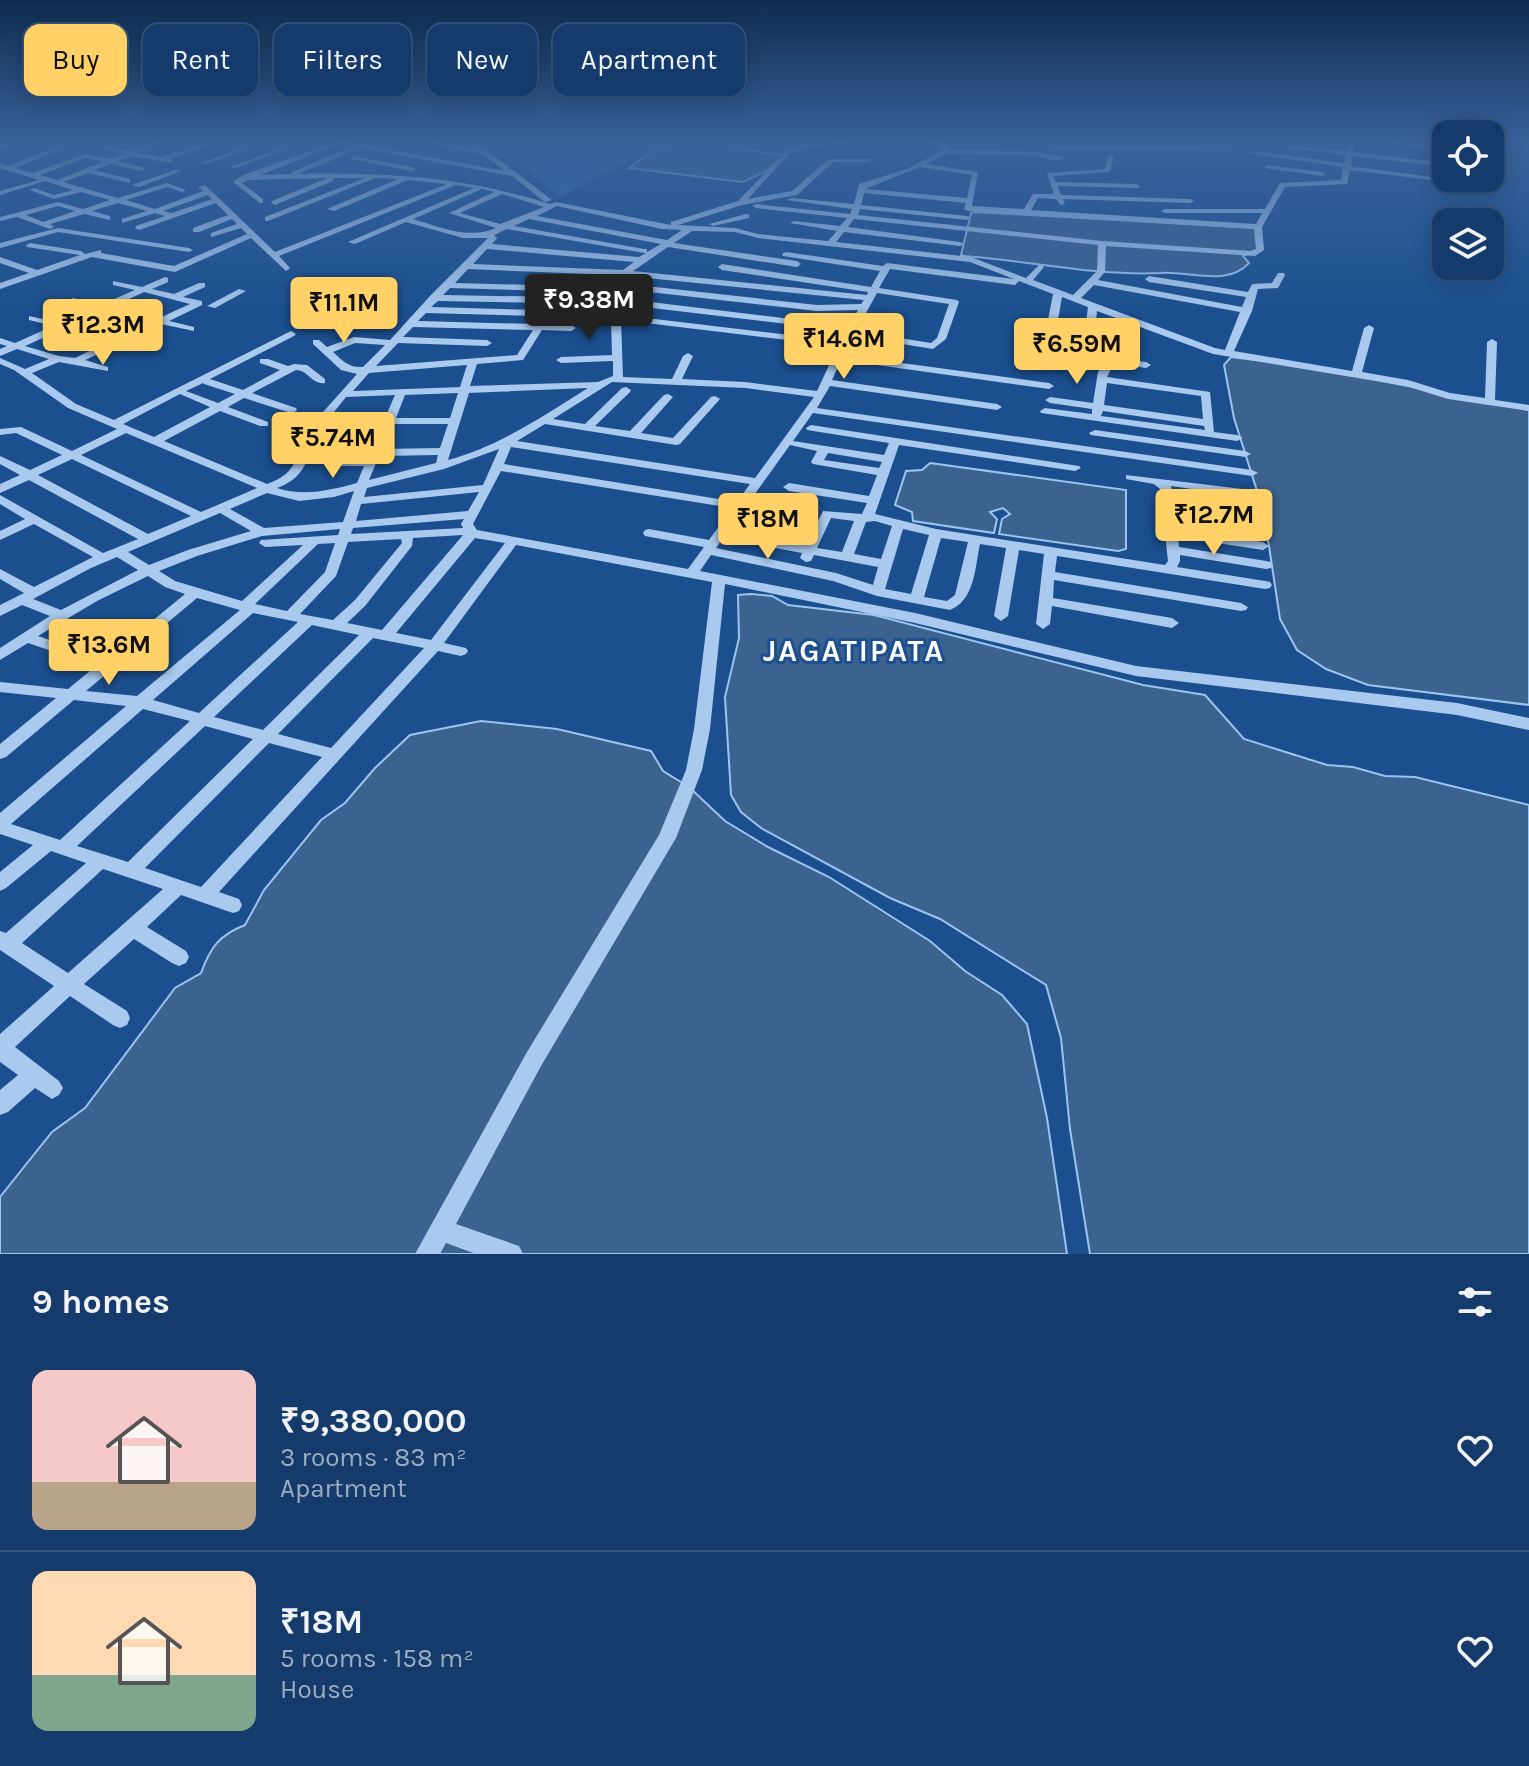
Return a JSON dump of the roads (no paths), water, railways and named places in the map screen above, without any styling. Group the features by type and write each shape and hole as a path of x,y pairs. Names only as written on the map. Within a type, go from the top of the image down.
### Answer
{"street":[{"path":"43,224 117,201"},
{"path":"126,201 187,219"},
{"path":"138,205 151,201"},
{"path":"125,221 177,201"},
{"path":"139,228 214,201"},
{"path":"217,201 286,268"},
{"path":"275,203 281,201"},
{"path":"268,219 315,201"},
{"path":"331,209 352,201"},
{"path":"273,256 411,201"},
{"path":"352,242 449,201"},
{"path":"481,201 453,213 502,227 652,252"},
{"path":"536,201 662,227 696,228 977,261 1228,354 1356,374 1490,403 1529,408"},
{"path":"546,201 552,205"},
{"path":"662,227 754,201"},
{"path":"831,243 852,218 859,201"},
{"path":"911,201 969,207"},
{"path":"911,201 1025,214 1258,227"},
{"path":"953,258 966,230 970,201"},
{"path":"1025,214 1032,201"},
{"path":"1060,201 1068,216"},
{"path":"1069,201 1160,206 1169,221"},
{"path":"1128,201 1190,201"},
{"path":"756,206 966,230 1252,254 1261,247 1258,227 1273,201"},
{"path":"0,219 18,210 58,204 107,218"},
{"path":"405,219 463,236 490,235 552,205"},
{"path":"18,210 58,230 189,250"},
{"path":"1165,211 1267,211"},
{"path":"527,215 668,243 885,269 906,267 1031,282"},
{"path":"196,230 232,216"},
{"path":"618,378 615,316 619,288 625,273 652,252 696,228 746,216"},
{"path":"794,223 960,244"},
{"path":"214,235 241,225"},
{"path":"0,246 58,230"},
{"path":"0,611 117,551 198,515 268,489 293,475 300,455 318,424 448,285 462,265 486,246 493,238 490,235"},
{"path":"30,245 175,269 250,236"},
{"path":"0,286 130,240"},
{"path":"726,302 767,255 776,240"},
{"path":"1075,299 1093,282 1102,268 1102,243"},
{"path":"486,246 641,260"},
{"path":"906,267 919,253"},
{"path":"767,255 797,264"},
{"path":"0,260 36,273"},
{"path":"433,298 618,301 852,331 926,345 937,344 941,339 953,300 871,298 744,282 462,265"},
{"path":"722,267 754,271 871,298"},
{"path":"1031,282 1040,267"},
{"path":"691,574 821,395 837,357 885,269"},
{"path":"1228,354 1255,286 1277,285 1281,275"},
{"path":"1149,279 1252,295"},
{"path":"0,353 165,280"},
{"path":"1093,282 1247,311"},
{"path":"116,283 231,310"},
{"path":"175,297 202,285"},
{"path":"448,285 619,288 726,302 817,308 871,298"},
{"path":"212,306 242,291"},
{"path":"1053,320 1058,293"},
{"path":"75,300 191,329"},
{"path":"76,361 199,303"},
{"path":"1093,305 1091,323 1118,327"},
{"path":"423,310 615,316 845,344"},
{"path":"32,318 151,349"},
{"path":"410,324 571,328"},
{"path":"326,351 354,340 442,341 485,346 499,326"},
{"path":"316,342 349,371 366,370 520,358 539,328"},
{"path":"1356,374 1369,328"},
{"path":"114,424 291,334"},
{"path":"0,341 104,369"},
{"path":"426,366 442,341"},
{"path":"1490,403 1492,342"},
{"path":"675,383 688,356"},
{"path":"837,357 1049,386"},
{"path":"561,360 618,358"},
{"path":"23,373 58,359"},
{"path":"1093,450 1101,379 1111,360 1146,365"},
{"path":"0,361 72,406 288,496 430,494 488,488"},
{"path":"264,361 289,370"},
{"path":"440,467 473,362"},
{"path":"155,441 289,370 303,367 321,381"},
{"path":"360,494 507,443 598,385 618,378 745,385 821,395"},
{"path":"1101,379 1206,394 1210,429"},
{"path":"208,382 318,424"},
{"path":"825,382 997,407"},
{"path":"1128,411 1129,383"},
{"path":"344,394 598,385"},
{"path":"1155,386 1155,421"},
{"path":"587,428 626,390"},
{"path":"1182,390 1183,419"},
{"path":"290,616 326,582 401,393"},
{"path":"185,394 264,424"},
{"path":"632,436 668,397"},
{"path":"544,421 676,442 715,399"},
{"path":"1210,429 1155,421 1098,408 1072,403 1048,405 1098,408 1128,411 1155,421 1183,419 1237,438"},
{"path":"811,410 1252,473"},
{"path":"0,418 6,430 198,515"},
{"path":"388,421 453,421"},
{"path":"811,428 1075,468"},
{"path":"0,489 126,429"},
{"path":"949,449 955,431"},
{"path":"1095,433 1245,454"},
{"path":"847,557 895,441"},
{"path":"507,443 758,482"},
{"path":"131,871 267,737 378,634 470,532 470,515 488,488 507,443"},
{"path":"795,444 887,459"},
{"path":"824,449 817,462 882,472"},
{"path":"300,455 341,463 444,451"},
{"path":"0,459 146,538"},
{"path":"498,467 741,506"},
{"path":"1130,477 1255,494"},
{"path":"1158,481 1166,488 1168,499 1174,561 1169,570"},
{"path":"789,487 872,500"},
{"path":"419,520 430,494"},
{"path":"0,499 103,558"},
{"path":"1168,499 1260,512"},
{"path":"220,508 264,537 315,540 419,520 470,515"},
{"path":"801,570 827,514 1265,585"},
{"path":"0,536 34,519"},
{"path":"771,543 783,519"},
{"path":"877,592 898,525"},
{"path":"0,655 62,615 148,571 200,550 264,537 470,532 915,618 1136,671 1443,707 1529,724"},
{"path":"1171,532 1263,546"},
{"path":"649,533 836,577 877,592 939,606 956,603 975,539"},
{"path":"916,601 936,533"},
{"path":"336,625 360,603 408,543 406,534"},
{"path":"733,536 886,564"},
{"path":"233,905 0,825 248,607 315,540"},
{"path":"204,896 435,645 512,542"},
{"path":"1001,616 1013,545"},
{"path":"1173,550 1266,565"},
{"path":"117,551 148,571 195,593 461,651"},
{"path":"1043,624 1051,551"},
{"path":"0,573 33,592"},
{"path":"1048,575 1241,607"},
{"path":"427,1254 534,1059 667,838 694,770 702,729 719,581"},
{"path":"0,753 195,593"},
{"path":"19,599 62,615"},
{"path":"1046,601 1172,623"},
{"path":"0,883 55,846 202,719 309,620"},
{"path":"25,637 106,664"},
{"path":"0,687 139,702 335,755"},
{"path":"100,861 4,941 120,1018"},
{"path":"0,1104 43,1081 0,1048 178,887"},
{"path":"133,928 179,957"},
{"path":"440,1230 511,1254"}],"district":[{"name":"JAGATIPATA","path":"854,651"}]}
